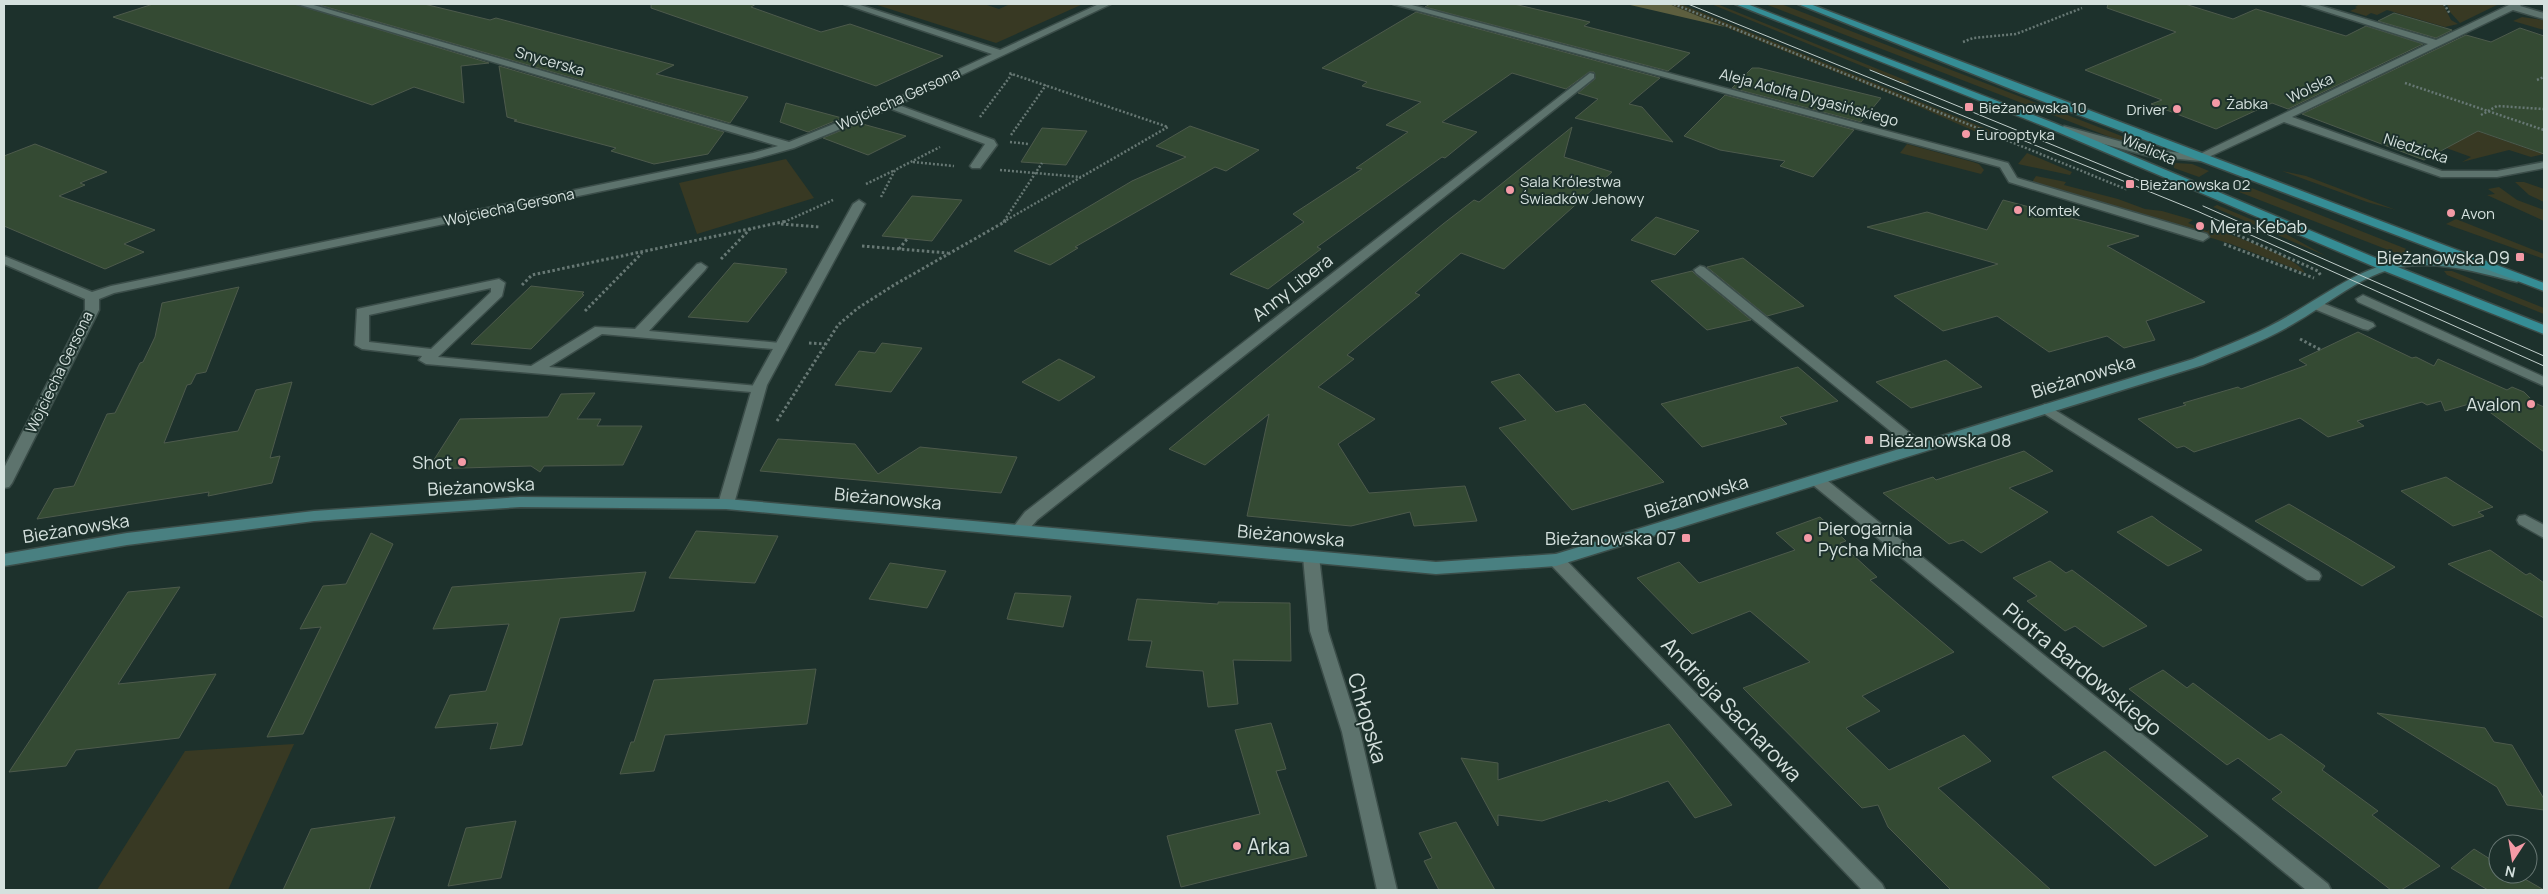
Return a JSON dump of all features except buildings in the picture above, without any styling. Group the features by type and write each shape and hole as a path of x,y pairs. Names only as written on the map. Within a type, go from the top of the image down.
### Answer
{"main road":[{"name":"Wielicka","path":"1739,4 2050,125 2386,267 2544,330"},
{"name":"Wielicka","path":"1802,4 2200,158 2544,287"}],"street":[{"name":"Snycerska","path":"300,4 790,146"},
{"path":"848,4 999,53"},
{"name":"Wojciecha Gersona","path":"4,483 92,310 92,297 111,290 754,156 790,146 890,105 1106,4"},
{"name":"Aleja Adolfa Dygasińskiego","path":"1398,4 2004,165 2013,180 2202,237"},
{"path":"2306,4 2435,43"},
{"path":"2515,5 2544,16"},
{"name":"Wolska","path":"2050,125 2147,153 2169,157 2200,158 2515,5"},
{"name":"Anny Libera","path":"1019,530 1031,516 1590,76"},
{"path":"890,105 990,142 991,145 976,166"},
{"name":"Niedzicka","path":"2284,118 2440,174 2497,174 2544,165"},
{"path":"726,504 758,390 859,204"},
{"path":"4,260 92,297"},
{"name":"Bieżanowska","path":"4,560 127,539 314,516 520,502 726,504 1436,568 1556,560 1818,481 2045,408 2198,362 2275,329 2386,267 2414,262 2444,264 2525,280"},
{"path":"639,334 701,267"},
{"path":"1700,270 1920,448"},
{"path":"434,353 362,346 362,312 499,283 497,293 434,353 426,360 758,390"},
{"path":"2364,298 2544,382"},
{"path":"2317,305 2368,326"},
{"path":"534,370 600,330 780,347"},
{"path":"2045,408 2314,576"},
{"name":"Piotra Bardowskiego","path":"1818,481 2321,890"},
{"path":"2525,520 2544,533"},
{"name":"Chłopska","path":"1311,557 1319,631 1351,732 1387,890"},
{"name":"Andrieja Sacharowa","path":"1556,560 1875,890"}],"path":[{"path":"1674,4 1987,132"},
{"path":"1957,45 1973,38 2016,34 2082,8"},
{"path":"779,417 838,325 880,294 1168,127 1005,71"},
{"path":"2537,80 2544,77"},
{"path":"2400,81 2544,130"},
{"path":"1030,144 1007,142 1046,85"},
{"path":"2481,115 2497,106 2544,109"},
{"path":"1999,137 2129,190"},
{"path":"1004,222 1042,163"},
{"path":"862,186 895,170"},
{"path":"877,205 880,197"},
{"path":"518,288 532,275 642,253 752,227 767,227 795,218 837,198"},
{"path":"718,263 752,227"},
{"path":"2218,227 2318,271 2326,283"},
{"path":"2202,237 2268,259 2317,280"},
{"path":"899,249 907,238"},
{"path":"857,244 949,253"},
{"path":"582,314 642,253"},
{"path":"2320,350 2295,337 2336,313"}],"green space":[{"path":"874,4 984,4 999,9 1010,4 1083,4 996,43"},
{"path":"1626,4 1669,4 1725,27"},
{"path":"1669,4 1681,4 1999,134 1990,138 1890,94"},
{"path":"1711,4 1717,4 1910,82 1906,84"},
{"path":"1765,4 1781,4 2137,142 2144,147 2128,144"},
{"path":"2356,4 2443,4 2451,20 2458,24 2445,27 2387,10 2377,15 2371,13 2366,16 2350,11 2357,8 2355,7 2358,5"},
{"path":"2447,4 2499,4 2460,23 2450,12"},
{"path":"2522,17 2544,20 2544,30 2513,21"},
{"path":"2380,97 2537,152 2544,148 2544,154 2531,157 2509,150 2462,162 2471,157 2383,125"},
{"path":"1907,144 1979,164 1984,170 1981,174 1900,153"},
{"path":"2027,153 2072,172 2070,175 2018,164"},
{"path":"786,159 814,198 697,234 679,183"},
{"path":"2176,163 2192,164 2209,171 2199,177 2174,168 2173,165"},
{"path":"2282,171 2306,176 2396,210 2367,202"},
{"path":"2036,176 2066,182 2064,185 2118,199 2145,209 2162,211 2193,220 2188,223 2207,231 2213,228 2264,248 2290,260 2305,273 2231,244 2041,186 2032,182"},
{"path":"2515,182 2524,182 2544,189 2544,202 2529,195"},
{"path":"2249,187 2409,250 2412,253 2411,255 2396,253 2239,192"},
{"path":"2499,187 2517,200 2544,210 2544,221 2487,195 2495,194 2488,189"},
{"path":"2217,205 2286,234 2326,256 2213,207"},
{"path":"2456,219 2544,254 2544,259 2446,224"},
{"path":"2444,271 2452,271 2544,308 2544,314 2447,275"},
{"path":"294,744 228,890 97,890 185,751"}],"tram line":[{"path":"1688,4 2197,211 2544,366"},
{"path":"1870,70 2143,182"},
{"path":"2203,206 2544,356"}],"place":[{"name":"Żabka","path":"2216,103"},
{"name":"Bieżanowska 10","path":"1969,107"},
{"name":"Driver","path":"2177,109"},
{"name":"Eurooptyka","path":"1966,134"},
{"name":"Bieżanowska 02","path":"2130,184"},
{"name":"Sala Królestwa Świadków Jehowy","path":"1510,190"},
{"name":"Komtek","path":"2018,210"},
{"name":"Avon","path":"2451,213"},
{"name":"Mera Kebab","path":"2200,226"},
{"name":"Bieżanowska 09","path":"2520,257"},
{"name":"Avalon","path":"2531,404"},
{"name":"Bieżanowska 08","path":"1869,440"},
{"name":"Shot","path":"462,462"},
{"name":"Bieżanowska 07","path":"1686,538"},
{"name":"Pierogarnia Pycha Micha","path":"1808,538"},
{"name":"Arka","path":"1237,846"}]}
